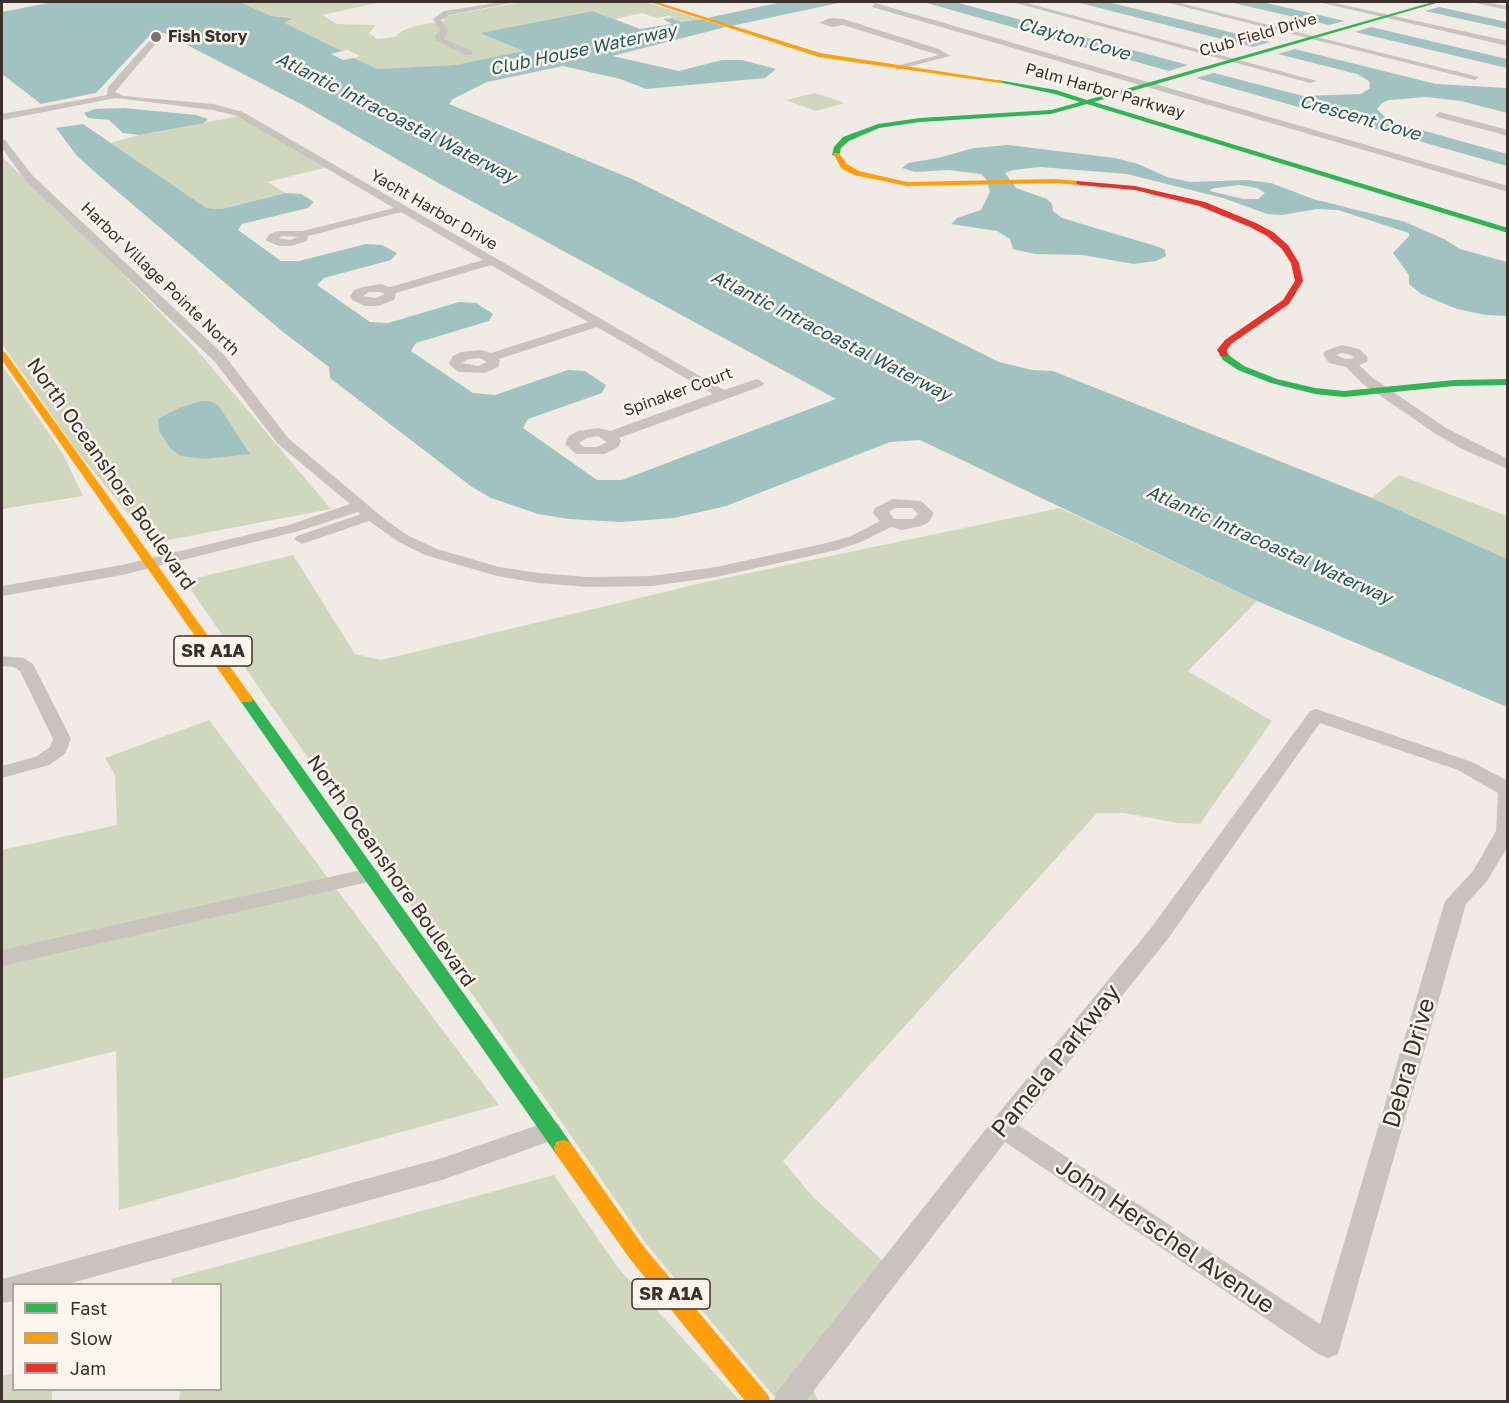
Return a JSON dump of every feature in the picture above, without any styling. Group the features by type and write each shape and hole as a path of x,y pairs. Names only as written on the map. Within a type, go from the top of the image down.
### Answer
{"street":[{"path":"470,53 440,40 439,36 444,28 437,19 444,14 512,2"},
{"name":"Palm Harbor Parkway","path":"653,2 819,55 899,68 999,80 1089,101 1508,231"},
{"path":"1016,2 1313,81"},
{"path":"1169,2 1475,77"},
{"path":"1322,2 1508,44"},
{"name":"Club Field Drive","path":"1383,391 1335,393 1289,386 1246,370 1224,355 1223,348 1227,342 1286,302 1299,281 1297,267 1289,253 1277,240 1262,230 1216,209 1159,193 1094,183 1030,181 914,185 876,179 844,166 837,159 837,149 852,135 893,123 1028,115 1089,101 1437,2"},
{"path":"1475,2 1508,8"},
{"path":"875,5 1508,189"},
{"path":"843,23 946,56 899,68"},
{"path":"113,95 111,89 155,40"},
{"name":"Yacht Harbor Drive","path":"2,117 113,95 213,107 237,113 723,395"},
{"path":"1440,114 1508,133"},
{"name":"Harbor Village Pointe North","path":"2,142 29,178 220,359 270,428 283,441 366,511 404,539 431,552 464,563 538,578 607,582 670,579 716,572 838,545 865,535 889,522"},
{"path":"303,234 401,209"},
{"path":"389,291 493,261"},
{"path":"491,357 598,322"},
{"name":"North Oceanshore Boulevard","path":"2,354 637,1253 760,1401"},
{"path":"1350,363 1364,378 1452,438 1508,465"},
{"path":"1383,391 1454,383 1508,382"},
{"name":"Spinaker Court","path":"610,436 758,383"},
{"path":"2,591 95,576 150,563 184,564 238,554 311,536 366,511"},
{"path":"2,772 34,765 54,754 62,743 60,732 27,668 8,661"},
{"name":"Pamela Parkway","path":"787,1401 1002,1127 1159,934 1316,715 1465,766 1508,791"},
{"name":"Debra Drive","path":"1328,1345 1456,901 1480,876 1506,831 1508,791"},
{"path":"2,958 370,875"},
{"name":"John Herschel Avenue","path":"1002,1127 1328,1345"},
{"path":"30,1283 442,1169 550,1131"}],"green space":[{"path":"240,2 382,2 322,15 337,24 376,25 369,33 377,39 395,37 402,31 415,26 444,21 445,16 522,2 646,2 701,19 681,22 669,16 656,18 642,13 615,19 593,11 481,33 525,51 455,65 377,69 354,58 360,56 348,50 342,51 283,23 291,17 271,16"},
{"path":"815,93 845,103 816,111 786,100"},
{"path":"245,115 332,166 267,182 286,193 222,209 205,208 111,143 139,135"},
{"path":"2,157 105,256 196,349 331,509 152,543 76,450 2,344"},
{"path":"2,365 63,454 83,496 2,509"},
{"path":"1399,475 1507,516 1507,559 1372,498"},
{"path":"1060,508 1257,601 1188,671 1272,721 1200,824 1178,823 1124,813 1097,813 783,1161 813,1197 879,1257 887,1268 809,1380 818,1401 778,1401 647,1245 191,590 188,580 293,555 355,654 381,660 706,582"},
{"path":"209,720 499,1105 119,1210 116,1051 2,1079 2,850 117,825 115,775 105,758"},
{"path":"554,1175 618,1268 740,1401 179,1401 180,1391 222,1391 222,1283 172,1283 171,1279"},
{"path":"12,1373 12,1391 52,1391 52,1401 2,1401 2,1376"}],"water":[{"path":"53,2 240,2 271,16 292,18 284,23 342,51 331,54 343,60 354,58 377,69 455,65 524,51 480,33 593,11 640,29 672,24 663,19 672,18 681,22 701,19 726,27 612,56 679,71 722,60 742,60 776,69 765,78 646,89 620,79 563,66 487,82 453,99 449,104 632,179 999,362 1032,370 1053,371 1372,498 1507,559 1507,707 1257,601 920,440 890,442 726,506 674,518 621,522 569,519 538,514 491,498 472,487 330,378 329,367 283,332 112,187 77,156 56,128 83,124 206,208 222,209 286,193 301,194 314,202 308,208 242,224 238,230 281,261 299,261 366,244 382,245 397,253 391,260 324,278 317,285 370,322 388,323 459,302 476,303 493,314 489,321 416,343 411,351 473,393 495,395 568,370 585,371 606,385 602,393 528,419 523,428 597,480 622,480 836,399 440,184 301,104 164,33 151,34 96,93 41,104 2,74 2,12"},
{"path":"782,2 843,2 731,26 707,18"},
{"name":"Clayton Cove","path":"923,2 955,2 1188,65 1169,71"},
{"path":"1076,2 1108,2 1270,42 1253,47"},
{"path":"1229,2 1262,2 1345,21 1329,25"},
{"path":"1439,7 1507,22 1507,29 1425,11"},
{"path":"1371,27 1507,59 1507,68 1355,32"},
{"name":"Crescent Cove","path":"1295,49 1436,84 1507,88 1507,113 1461,101 1426,97 1389,100 1377,109 1386,118 1400,124 1507,154 1507,166 1196,78 1214,73 1303,96 1361,94 1370,88 1369,81 1357,74 1278,54"},
{"path":"124,108 196,115 208,119 204,123 139,135 123,133 109,120 88,118 84,113 95,109"},
{"path":"1008,145 1115,158 1138,164 1167,177 1190,182 1247,180 1271,183 1313,199 1405,222 1444,239 1460,249 1507,262 1507,316 1486,315 1457,309 1421,294 1409,284 1409,275 1393,253 1409,236 1409,233 1338,210 1317,209 1282,215 1267,214 1223,198 1127,174 1040,167 1005,173 1016,188 1047,199 1052,204 1053,211 1062,218 1159,247 1165,250 1166,256 1156,261 1134,264 1082,255 1035,254 1013,249 1010,239 997,231 951,224 957,218 981,210 990,192 986,179 981,174 948,170 915,172 902,168 908,163 974,148","holes":["1239,185 1257,188 1265,193 1258,199 1243,199 1210,191"]},
{"path":"201,401 210,401 218,405 250,454 205,459 181,456 170,448 159,431 158,419 179,408"}],"traffic: fast":[{"path":"836,155 838,147 846,139 878,126 920,120 1051,112 1437,2"},
{"path":"1000,81 1056,92 1508,231"},
{"path":"1224,354 1226,358 1241,368 1274,381 1315,391 1344,394 1454,383 1508,382"},
{"path":"246,699 563,1148"}],"traffic: slow":[{"path":"653,2 819,55 1000,81"},
{"path":"836,155 844,166 857,173 907,184 1054,181 1080,183"},
{"path":"2,354 246,699"},
{"path":"563,1148 637,1253 760,1402"}],"traffic: jam":[{"path":"1080,183 1135,188 1202,204 1253,225 1270,234 1285,247 1295,263 1299,281 1286,302 1228,342 1222,350 1224,354"}],"place":[{"name":"Fish Story","path":"156,37"}],"water label":[{"name":"Club House Waterway","path":"583,50"},
{"name":"Atlantic Intracoastal Waterway","path":"396,118"},
{"name":"Atlantic Intracoastal Waterway","path":"831,336"},
{"name":"Atlantic Intracoastal Waterway","path":"1269,545"}]}
